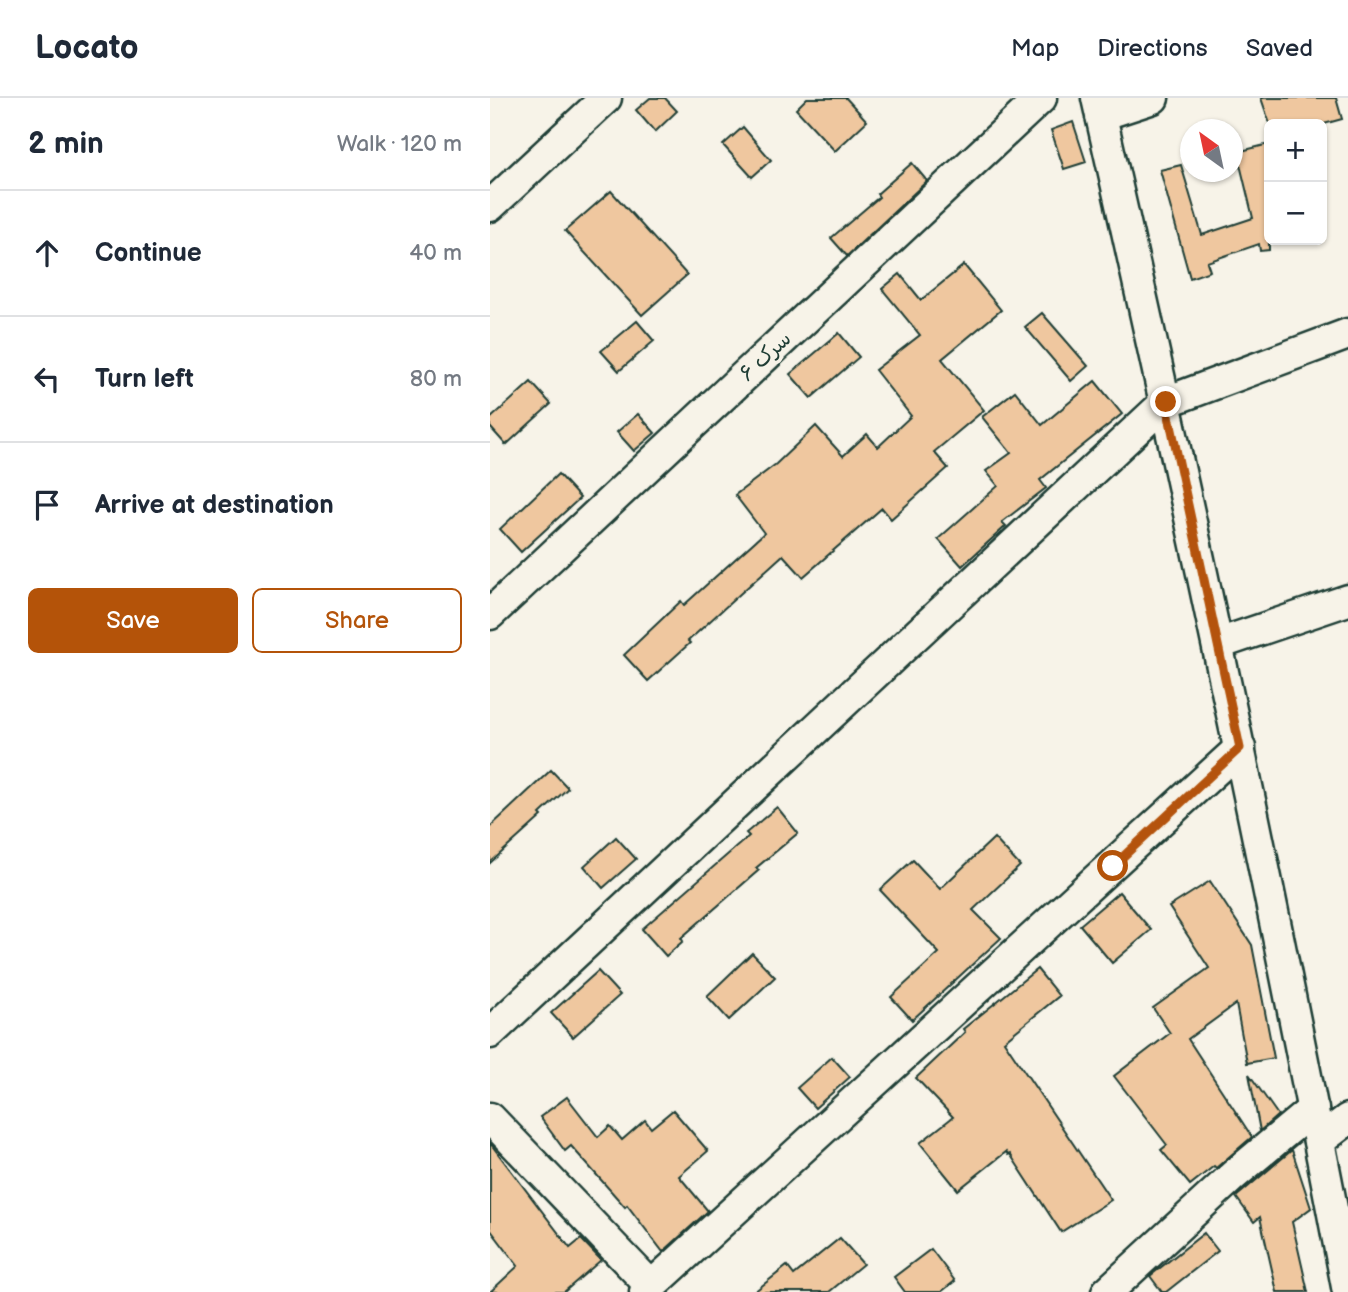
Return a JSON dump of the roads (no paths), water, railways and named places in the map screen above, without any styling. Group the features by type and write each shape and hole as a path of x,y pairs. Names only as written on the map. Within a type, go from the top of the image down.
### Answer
{"street":[{"path":"490,206 606,98"},
{"name":"سرک ۶","path":"490,614 1041,98"},
{"path":"1153,98 1099,107 1240,748 1348,1292"},
{"path":"490,1033 1166,402 1348,334"},
{"path":"1218,644 1348,600"},
{"path":"490,1118 648,1289 1240,748"},
{"path":"1107,1292 1234,1175 1313,1109"},
{"path":"1319,1141 1348,1119"}]}
